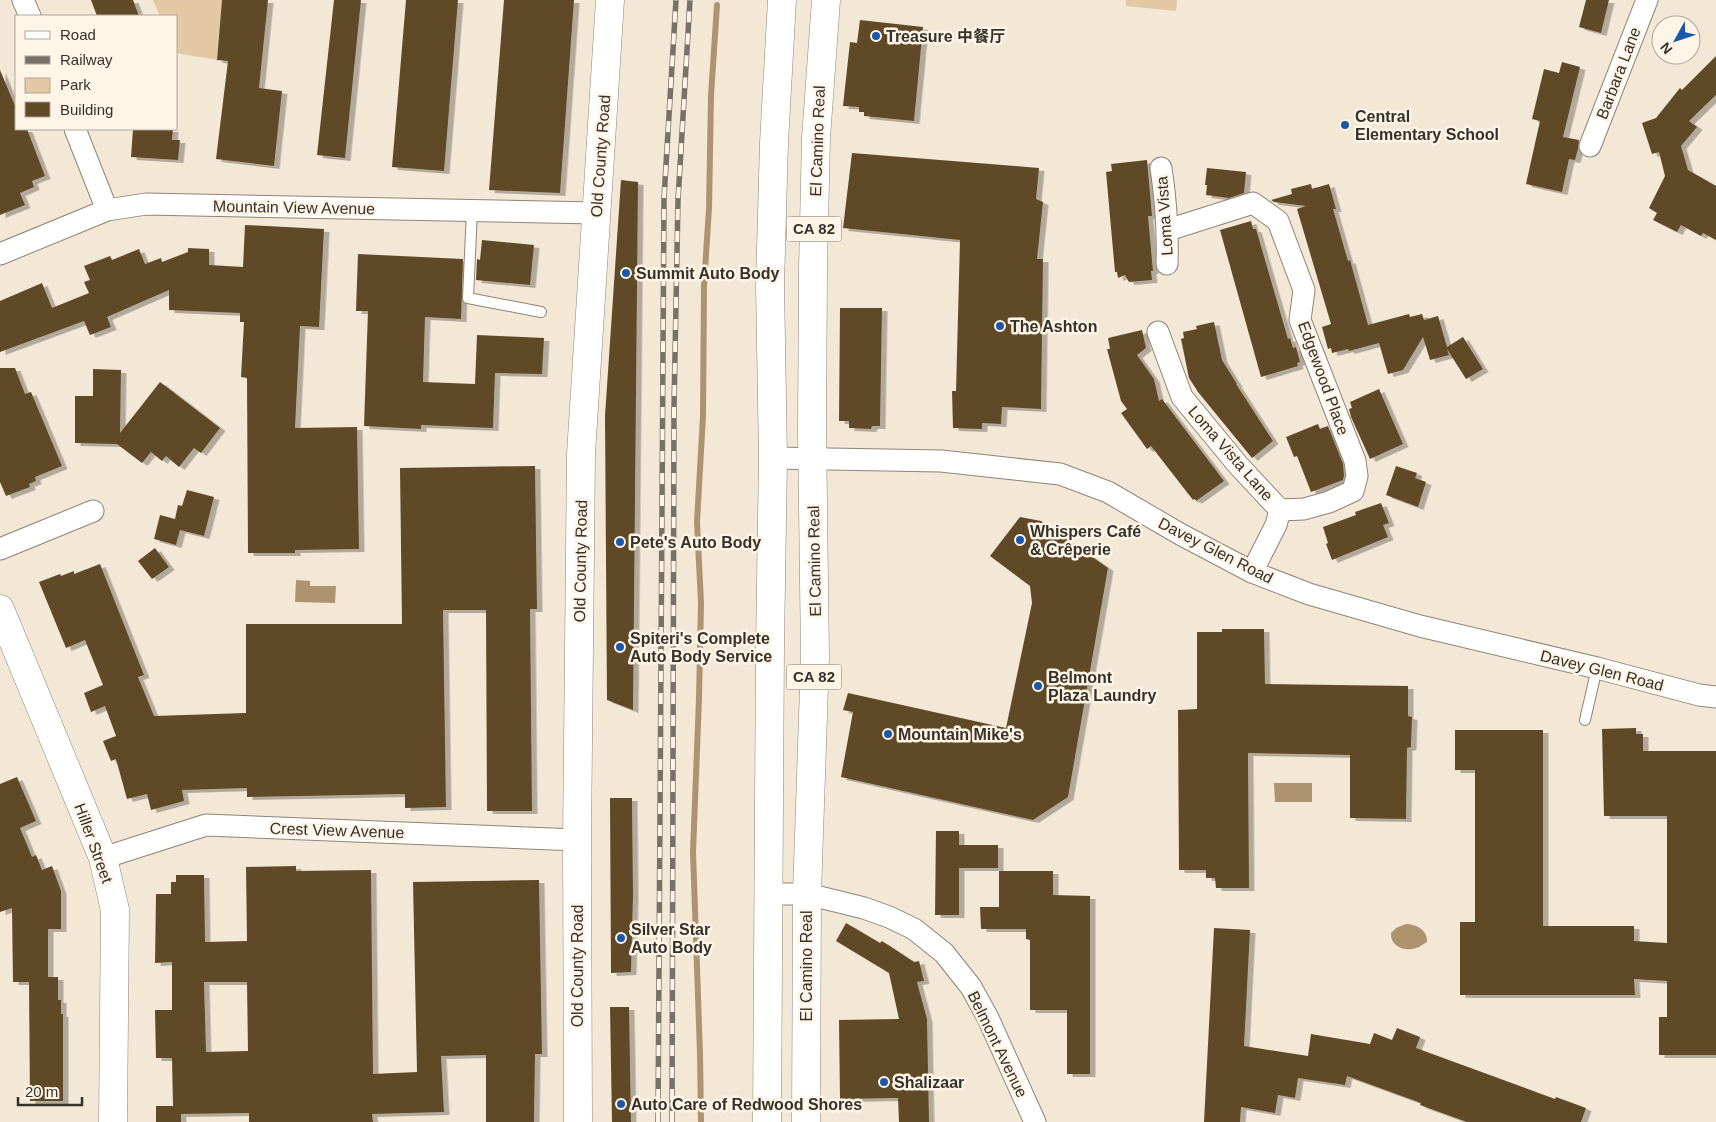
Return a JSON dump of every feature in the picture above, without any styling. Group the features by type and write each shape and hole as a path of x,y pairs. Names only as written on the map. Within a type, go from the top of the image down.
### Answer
{"main road":[{"name":"Old County Road","path":"578,1122 577,840 581,454 610,0"},
{"name":"CA 82","path":"767,1122 773,458 770,285 782,0"},
{"name":"El Camino Real","path":"806,1122 807,894 815,657 812,339 816,138 826,0"},
{"name":"Hiller Street","path":"0,609 103,858 115,910 112,1122"}],"street":[{"path":"24,0 30,15"},
{"name":"Barbara Lane","path":"1590,146 1647,0"},
{"path":"75,130 107,210"},
{"name":"Loma Vista","path":"1161,168 1168,230 1167,264"},
{"name":"Edgewood Place","path":"1168,230 1253,203 1278,220 1304,290 1300,320 1355,461 1357,476 1353,491 1329,502 1304,509 1280,510"},
{"name":"Mountain View Avenue","path":"0,254 107,210 146,204 596,213"},
{"name":"Loma Vista Lane","path":"1158,332 1182,397 1238,465 1280,510 1276,525 1252,572"},
{"name":"Davey Glen Road","path":"773,458 941,461 1060,474 1108,492 1180,534 1252,572 1309,594 1420,626 1716,697"},
{"path":"0,549 93,511"},
{"name":"Crest View Avenue","path":"103,858 206,825 577,840"},
{"name":"Belmont Avenue","path":"768,894 807,894 864,908 914,929 944,953 970,987 988,1018 1035,1122"}],"lane":[{"path":"472,210 468,298 541,312"},
{"path":"1585,720 1597,668"}],"green space":[{"path":"153,0 222,0 217,60 178,53 178,15 160,15"},
{"path":"1126,0 1177,0 1176,11 1126,6"}],"shaded area":[{"path":"296,580 310,581 310,586 336,586 335,603 295,602"},
{"path":"1274,783 1312,783 1312,802 1275,802"},
{"path":"1406,924 1414,925 1421,929 1426,934 1427,942 1411,949 1395,945 1391,938 1391,933 1396,928"}],"building":[{"path":"91,0 133,0 139,15 97,15"},
{"path":"222,0 268,0 259,88 282,91 274,166 216,159 228,61 217,60"},
{"path":"334,0 361,0 345,158 317,155"},
{"path":"406,0 458,0 444,171 392,167"},
{"path":"504,0 574,0 560,193 489,190"},
{"path":"1586,0 1609,0 1601,33 1579,27"},
{"path":"860,20 923,27 914,121 864,116 864,112 859,112 859,107 843,106 850,42 857,43"},
{"path":"1716,56 1716,95 1689,121 1697,127 1681,146 1688,170 1716,186 1716,240 1703,233 1701,236 1681,225 1677,232 1653,220 1657,213 1649,208 1665,176 1659,152 1652,154 1642,123 1656,118 1680,88 1682,90"},
{"path":"1562,62 1580,67 1563,137 1579,140 1578,149 1575,160 1569,159 1562,192 1526,184 1540,121 1532,119 1544,69 1559,73"},
{"path":"0,70 15,106 15,130 27,130 45,176 32,181 34,187 20,193 25,205 0,215"},
{"path":"133,130 173,130 172,140 180,140 178,160 131,157"},
{"name":"The Ashton","path":"852,153 1039,168 1036,199 1043,202 1037,259 1043,259 1041,409 1002,407 1001,424 982,423 982,429 953,428 952,391 956,391 960,240 843,228"},
{"path":"1147,160 1152,216 1148,216 1153,271 1151,271 1152,280 1129,282 1125,275 1118,278 1117,272 1115,272 1106,172 1112,171 1111,164"},
{"path":"1207,168 1246,172 1244,193 1229,198 1206,195"},
{"path":"621,180 638,182 633,710 607,700 605,416"},
{"path":"1311,184 1312,189 1329,184 1336,209 1333,209 1348,261 1350,260 1368,325 1409,314 1410,317 1422,314 1424,320 1438,316 1447,347 1463,337 1483,369 1466,379 1447,349 1449,355 1430,360 1423,337 1403,370 1388,374 1379,343 1349,351 1348,349 1332,353 1331,348 1328,349 1322,327 1331,324 1297,209 1306,206 1271,200 1292,194 1291,189"},
{"path":"1251,221 1253,229 1256,229 1288,339 1290,338 1293,348 1296,347 1300,362 1297,363 1298,366 1261,377 1220,230"},
{"path":"245,225 324,229 319,327 300,326 295,428 357,427 359,549 295,550 295,553 248,553 247,378 241,377 244,322 240,322 240,313 169,310 169,290 107,317 111,327 90,335 84,321 0,352 0,301 42,283 52,308 89,293 84,282 90,280 84,266 110,256 112,260 139,249 145,264 161,258 162,262 188,252 188,248 209,249 209,265 243,267"},
{"path":"482,240 534,245 530,285 476,280 477,259 480,260"},
{"path":"358,254 463,259 461,319 425,317 423,382 475,384 477,335 544,338 542,374 495,373 493,428 421,425 421,429 364,426 368,311 356,311"},
{"path":"840,308 882,308 880,426 872,426 871,429 849,428 849,421 839,421"},
{"path":"1214,322 1222,360 1273,441 1252,458 1198,392 1189,378 1181,339 1184,338 1183,332 1197,329 1196,326"},
{"path":"1142,330 1146,348 1137,355 1154,379 1159,401 1162,399 1224,481 1196,501 1195,499 1193,500 1151,446 1147,449 1121,413 1127,409 1121,401 1107,349 1110,349 1108,338"},
{"path":"0,368 15,368 25,394 31,392 62,466 35,477 36,481 29,484 30,487 6,496 0,482"},
{"path":"93,369 121,370 120,433 160,382 220,428 201,453 194,448 179,467 166,456 162,461 151,452 142,463 117,444 75,443 75,396 93,396"},
{"path":"1379,389 1403,444 1370,459 1349,409 1352,408 1350,402"},
{"path":"1318,424 1320,429 1328,426 1343,464 1344,475 1343,480 1311,492 1297,456 1294,457 1286,437"},
{"path":"535,466 537,609 530,609 532,811 487,811 486,610 443,610 446,807 405,808 405,794 247,797 247,788 182,790 184,801 151,810 147,794 127,799 116,759 111,761 103,741 116,736 105,706 91,712 84,693 103,685 85,640 66,648 39,582 60,574 61,576 74,571 74,574 100,564 144,675 138,677 154,716 246,713 246,624 402,624 400,468"},
{"path":"1396,466 1417,473 1415,478 1426,482 1418,507 1386,495"},
{"path":"187,490 214,497 204,536 180,530 176,545 154,539 160,515 175,519 178,505 182,506"},
{"path":"1381,503 1389,523 1383,525 1388,537 1332,560 1326,544 1328,543 1323,527 1356,515 1355,512"},
{"path":"1020,517 1041,521 1108,568 1068,797 1033,820 841,777 853,712 843,710 848,693 1006,728 1032,603 1030,586 990,556"},
{"path":"155,548 169,567 152,579 138,561"},
{"path":"1222,629 1264,629 1265,684 1408,686 1408,716 1412,717 1411,747 1407,748 1406,819 1350,818 1350,755 1248,753 1249,888 1216,888 1215,878 1206,878 1206,870 1179,870 1178,710 1197,709 1197,632 1222,632"},
{"path":"1636,728 1636,734 1643,734 1643,751 1716,751 1716,1055 1659,1055 1659,1017 1667,1017 1667,981 1634,979 1635,995 1460,995 1460,922 1475,922 1475,770 1455,770 1455,730 1543,730 1543,926 1634,926 1634,941 1667,943 1667,816 1604,816 1602,729"},
{"path":"17,777 36,821 20,828 32,857 36,855 42,870 52,866 61,891 61,929 48,929 48,977 58,977 58,1000 61,1000 61,1014 63,1014 63,1101 30,1101 29,982 13,982 12,908 0,912 0,784"},
{"path":"610,798 632,798 633,895 631,972 611,973"},
{"path":"936,831 959,831 959,845 998,845 998,868 959,868 959,915 935,915"},
{"path":"296,866 296,871 371,870 373,1074 417,1072 413,882 539,880 542,1054 535,1054 534,1122 486,1122 486,1055 441,1056 444,1112 372,1114 373,1122 249,1122 249,1113 181,1114 181,1122 156,1122 156,1106 173,1106 172,1058 156,1058 155,1010 172,1010 172,962 155,963 156,894 171,894 171,882 176,882 176,875 204,875 205,942 247,941 246,867","holes":["204,982 247,982 248,1051 206,1052"]},
{"path":"999,871 1053,871 1053,895 1090,896 1090,1074 1067,1074 1067,1010 1030,1010 1030,940 1026,939 1026,929 981,929 980,907 999,907"},
{"name":"Shalizaar","path":"846,923 880,943 882,941 914,962 919,961 924,981 917,982 927,1019 929,1122 899,1122 898,1098 840,1099 839,1020 899,1019 889,973 836,941"},
{"path":"1214,928 1250,930 1244,1046 1308,1056 1311,1034 1370,1044 1374,1033 1392,1040 1397,1028 1420,1037 1416,1048 1555,1099 1556,1097 1586,1108 1581,1122 1467,1122 1347,1076 1345,1085 1298,1078 1295,1098 1278,1095 1275,1113 1241,1107 1240,1122 1204,1122"},
{"path":"610,1007 629,1007 631,1122 612,1122"}],"waterway":[{"path":"701,1122 693,852 701,603 697,522 703,416 704,286 709,208 711,96 717,5"}],"railway":[{"path":"658,1122 664,198 676,0"},
{"path":"672,1122 674,408 678,200 690,0"}],"place":[{"name":"Treasure 中餐厅","path":"876,36"},
{"name":"Central Elementary School","path":"1345,125"},
{"name":"Summit Auto Body","path":"626,273"},
{"name":"The Ashton","path":"1000,326"},
{"name":"Whispers Café & Crêperie","path":"1020,540"},
{"name":"Pete's Auto Body","path":"620,542"},
{"name":"Spiteri's Complete Auto Body Service","path":"620,647"},
{"name":"Belmont Plaza Laundry","path":"1038,686"},
{"name":"Mountain Mike's","path":"888,734"},
{"name":"Silver Star Auto Body","path":"621,938"},
{"name":"Shalizaar","path":"884,1082"},
{"name":"Auto Care of Redwood Shores","path":"621,1104"}]}
